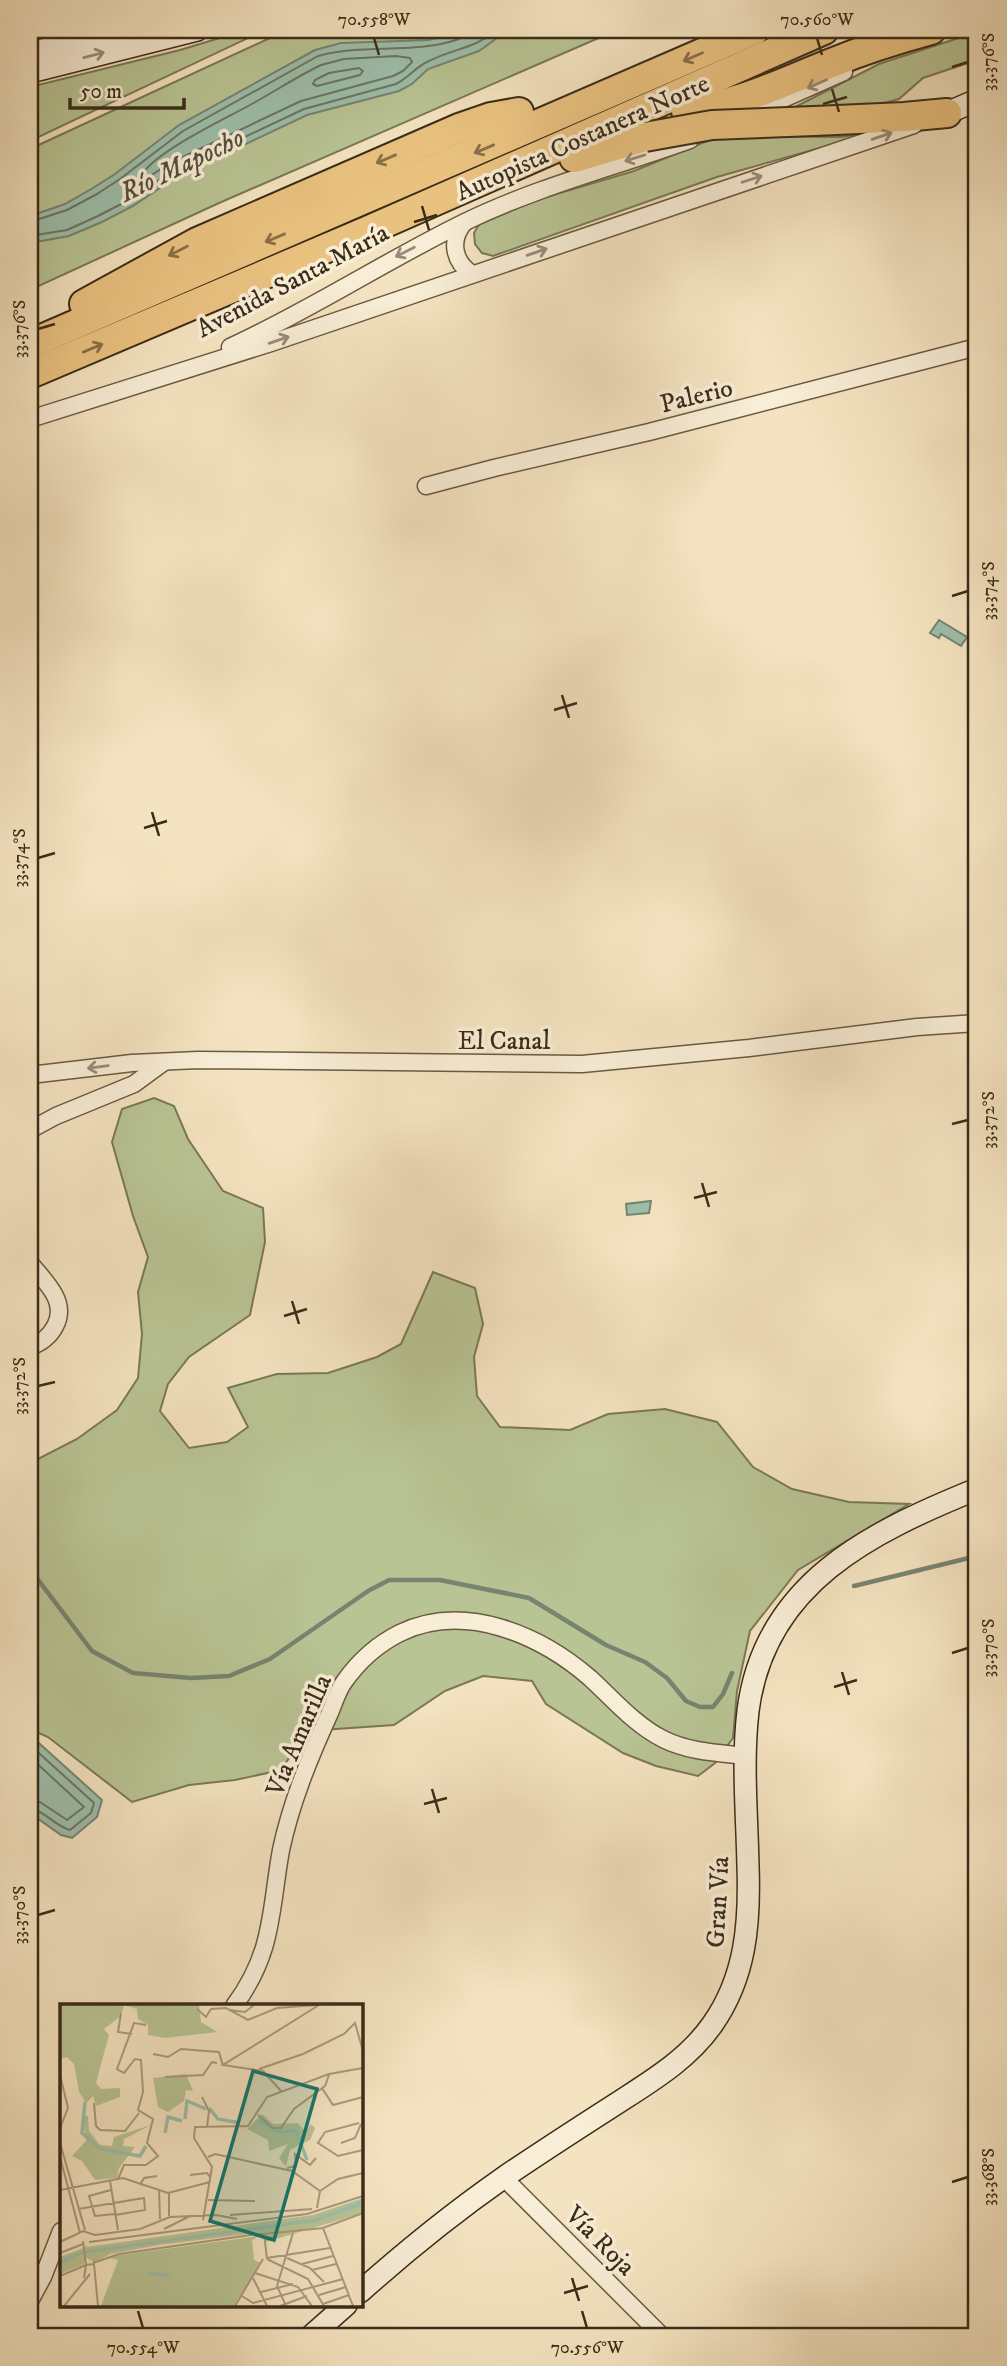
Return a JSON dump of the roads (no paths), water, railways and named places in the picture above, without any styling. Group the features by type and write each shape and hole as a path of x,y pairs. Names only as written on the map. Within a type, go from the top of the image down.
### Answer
{"highway":[{"name":"Autopista Costanera Norte","path":"30,344 755,30"},
{"name":"Autopista Costanera Norte","path":"30,374 477,183 824,30"},
{"path":"686,111 743,99 873,47 931,30"},
{"path":"30,337 173,253 216,233 467,125 519,112"},
{"path":"477,183 513,177 645,137 724,124 947,113"}],"main road":[{"path":"58,46 82,30"},
{"path":"30,53 125,30"},
{"path":"30,72 173,33"},
{"name":"Avenida Santa María","path":"947,113 977,100"},
{"name":"Gran Vía","path":"362,2290 453,2214 672,2066 698,2042 722,2009 739,1971 747,1931 748,1710 758,1671 775,1631 800,1595 831,1564 854,1548 912,1518 977,1489"},
{"path":"311,2336 345,2306"}],"street":[{"name":"Avenida Santa María","path":"167,375 282,321 392,259 466,222 531,193 699,136 859,65 948,30"},
{"name":"Avenida Santa María","path":"30,419 271,343 947,113"},
{"path":"466,222 458,233 455,246 460,264 472,274"},
{"name":"Palerio","path":"426,486 649,432 977,347"},
{"name":"El Canal","path":"30,1075 166,1060 582,1064 749,1048 917,1027 977,1023"},
{"path":"30,1130 56,1116 134,1084 166,1060"},
{"path":"30,1263 53,1292 59,1308 51,1333 30,1347"},
{"name":"Vía Amarilla","path":"235,2004 253,1979 267,1944 287,1824 316,1742 342,1684 358,1664 397,1634 423,1623 452,1619 475,1621 504,1629 536,1642 564,1659 587,1676 639,1724 664,1740 689,1749 746,1756"},
{"name":"Vía Roja","path":"504,2178 662,2336"},
{"path":"30,2301 43,2277 60,2234"}],"water":[{"name":"Río Mapocho","path":"467,30 508,30 479,51 428,69 412,84 399,91 307,115 178,176 133,206 102,222 69,236 30,243 30,216 65,204 93,188 179,125 315,50 341,43 429,40"},
{"path":"939,620 967,637 961,646 941,634 939,638 930,633"},
{"path":"651,1201 649,1213 627,1215 626,1204"},
{"path":"30,1735 102,1800 97,1817 72,1838 61,1835 30,1813"}],"waterway":[{"path":"854,1586 977,1556"},
{"path":"30,1569 92,1651 133,1673 191,1678 229,1676 270,1659 368,1591 389,1580 440,1580 529,1598 606,1645 645,1662 667,1678 686,1701 700,1707 713,1707 723,1694 732,1673"}]}
